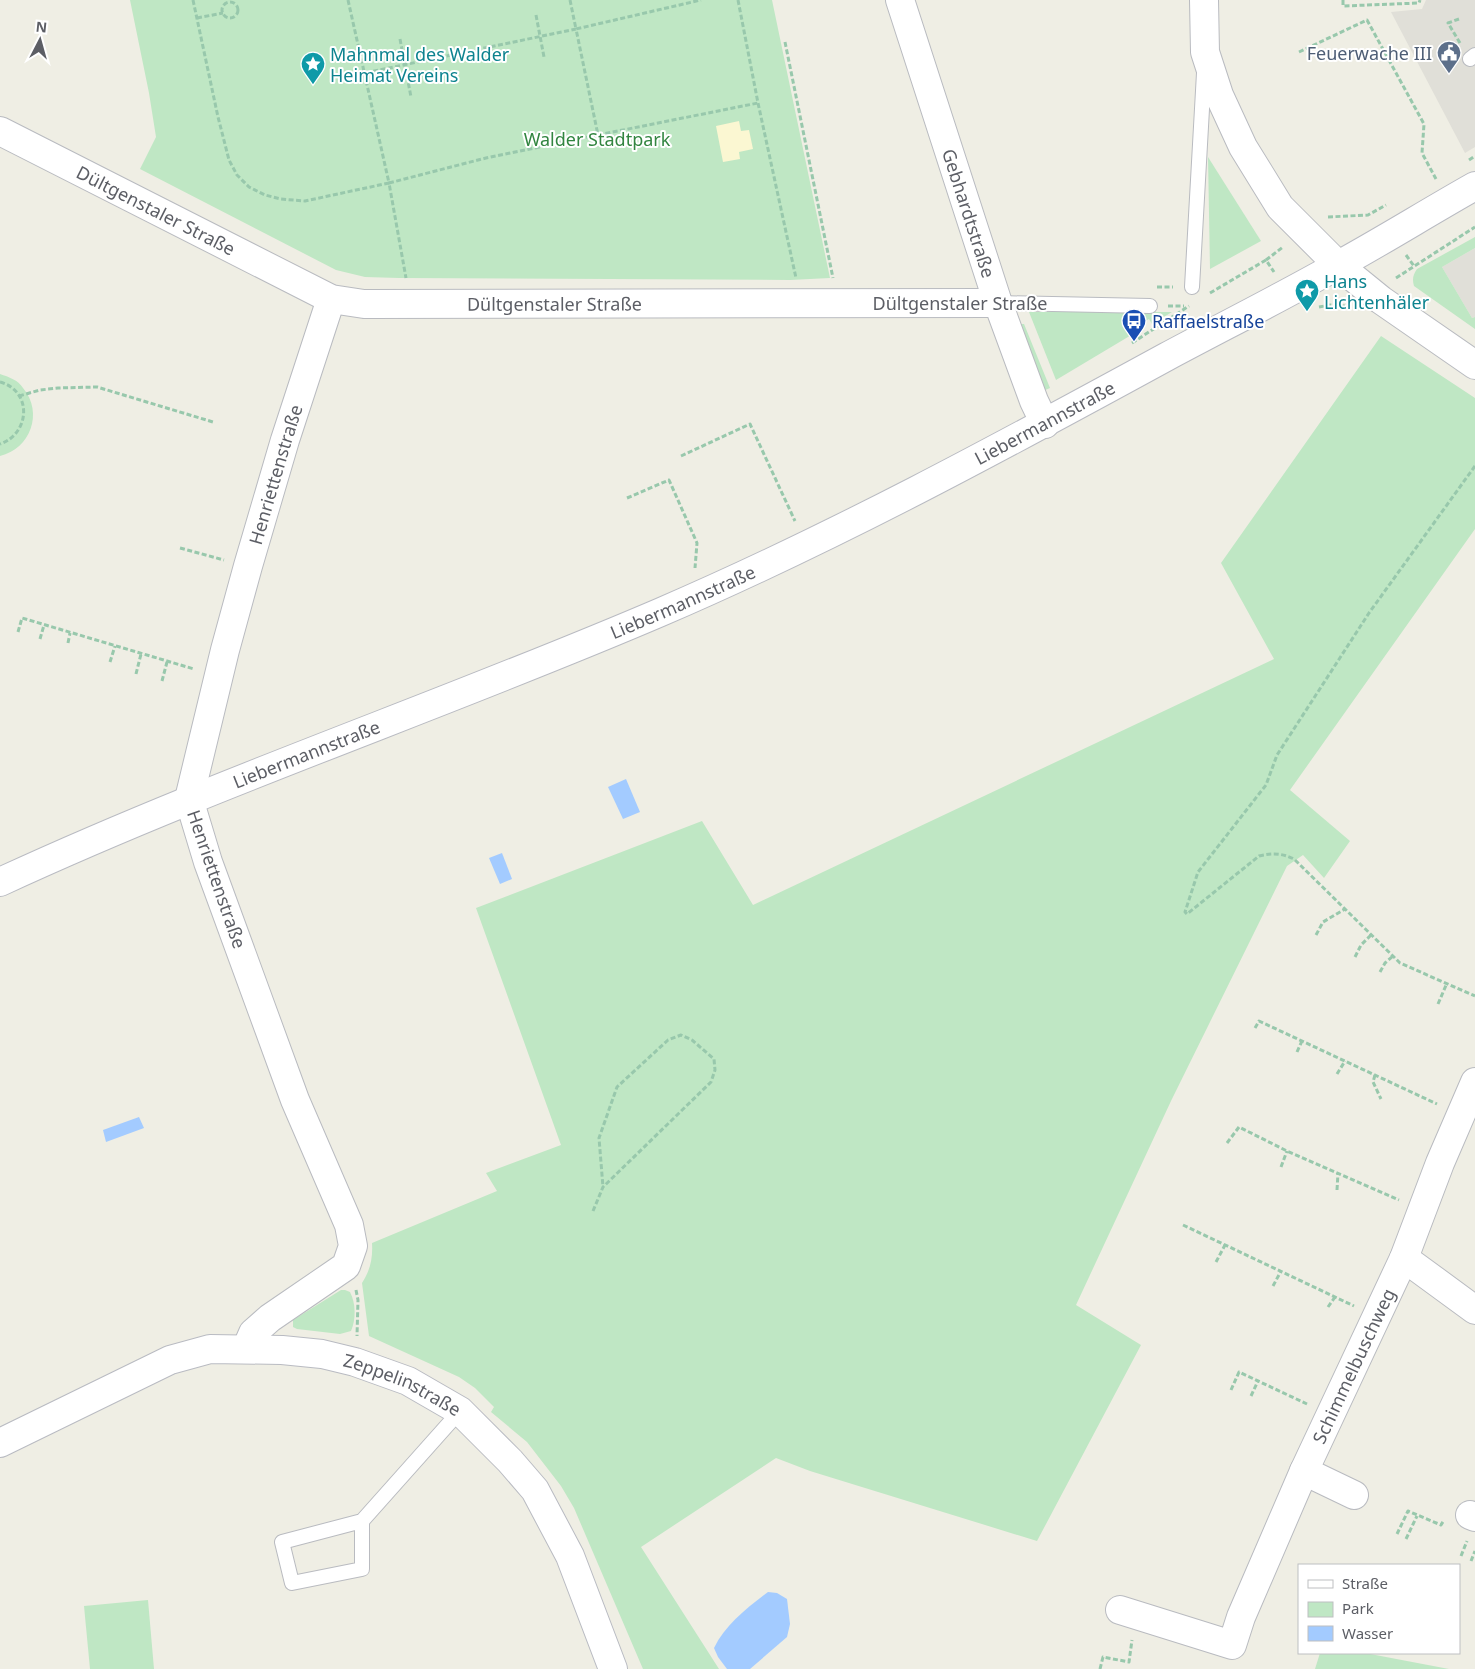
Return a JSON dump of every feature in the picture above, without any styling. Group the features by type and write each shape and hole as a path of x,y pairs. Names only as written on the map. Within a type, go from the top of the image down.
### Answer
{"street":[{"name":"Gebhardtstraße","path":"900,0 998,303 1034,401 1045,424"},
{"path":"1204,0 1205,52 1220,95 1243,147 1280,207 1338,266 1372,294 1475,365"},
{"name":"Dültgenstaler Straße","path":"0,131 331,299 364,304 998,303"},
{"name":"Liebermannstraße","path":"0,882 189,799 496,679 661,612 825,538 1045,424 1206,335 1338,266 1475,186"},
{"name":"Henriettenstraße","path":"246,1349 253,1333 270,1318 346,1266 353,1246 352,1236 296,1100 208,862 189,799 248,566 285,440 331,299"},
{"name":"Schimmelbuschweg","path":"1120,1610 1232,1645 1241,1617 1304,1472 1404,1258 1475,1082"},
{"path":"1404,1258 1475,1310"},
{"name":"Zeppelinstraße","path":"0,1443 170,1360 210,1349 282,1350 322,1354 355,1362 408,1381 460,1411 510,1461 535,1490 570,1556 613,1669"},
{"path":"1304,1472 1354,1495"}],"lane":[{"path":"1192,287 1205,52"},
{"name":"Dültgenstaler Straße","path":"998,303 1150,306"},
{"path":"362,1521 362,1569 292,1583 282,1542 362,1521 460,1411"}],"path":[{"path":"193,0 229,160 237,175 249,187 265,195 282,199 305,201 389,183 486,158 758,103"},
{"path":"348,0 389,183 407,282"},
{"path":"570,0 598,135"},
{"path":"365,73 540,37 701,0"},
{"path":"738,0 794,270"},
{"path":"1342,0 1343,6 1419,3 1420,0"},
{"path":"227,3 235,4 238,8 238,14 231,18 226,17 223,13 224,6 227,3"},
{"path":"196,18 223,13"},
{"path":"536,15 544,57"},
{"path":"1459,18 1448,23 1472,57"},
{"path":"1299,52 1367,20 1424,124 1422,153 1436,178 1427,183"},
{"path":"400,39 411,96"},
{"path":"785,42 838,303"},
{"path":"1192,287 1190,306 1266,260 1327,217 1368,215 1393,201"},
{"path":"1313,310 1330,305 1350,307 1475,227"},
{"path":"1266,260 1289,292"},
{"path":"0,382 10,386 19,396 24,414 18,433 0,444"},
{"path":"19,396 40,390 97,387 213,422"},
{"path":"681,456 750,424 795,521 787,525"},
{"path":"1475,466 1369,613 1277,755 1266,785 1198,872 1185,912 1187,914 1259,856 1272,854 1287,856 1294,859 1371,936 1406,966 1475,996"},
{"path":"627,498 669,480 697,543 695,568"},
{"path":"180,548 248,566"},
{"path":"687,572 703,564"},
{"path":"18,632 22,618 219,676"},
{"path":"40,639 44,625"},
{"path":"68,643 70,633"},
{"path":"110,662 115,646"},
{"path":"136,674 141,654"},
{"path":"162,681 167,662"},
{"path":"1316,935 1324,922 1345,909"},
{"path":"1355,957 1361,945 1371,936"},
{"path":"1380,972 1385,963 1393,956"},
{"path":"1438,1004 1447,983"},
{"path":"1255,1028 1260,1021 1461,1115"},
{"path":"593,1211 603,1187 711,1082 715,1070 714,1059 692,1040 681,1035 668,1040 618,1087 599,1138 603,1187"},
{"path":"1296,1052 1302,1041"},
{"path":"1337,1074 1345,1061"},
{"path":"1374,1075 1373,1082 1381,1099"},
{"path":"1227,1143 1239,1127 1287,1151 1423,1210"},
{"path":"1281,1167 1287,1151"},
{"path":"1337,1190 1338,1173"},
{"path":"1183,1225 1377,1316"},
{"path":"1216,1262 1225,1245"},
{"path":"1274,1286 1281,1271"},
{"path":"354,1282 358,1300 357,1338"},
{"path":"1328,1307 1335,1297"},
{"path":"1231,1390 1239,1372 1330,1415"},
{"path":"1251,1396 1258,1381"},
{"path":"1397,1534 1408,1512 1441,1525 1451,1509 1472,1516"},
{"path":"1406,1539 1418,1516"},
{"path":"1471,1561 1475,1551"},
{"path":"1100,1669 1103,1657 1129,1662 1132,1638"}],"shaded area":[{"name":"Feuerwache III","path":"1426,0 1475,0 1475,147 1465,153 1391,12 1422,9"},
{"path":"1475,248 1475,317 1472,318 1442,267"}],"green space":[{"name":"Walder Stadtpark","path":"130,0 772,0 830,278 790,280 399,278 365,277 336,270 140,169 156,137"},
{"path":"1208,157 1261,241 1210,269"},
{"path":"1475,237 1475,248 1442,267 1472,318 1475,317 1475,329 1414,286 1413,279 1417,269"},
{"path":"1029,312 1172,312 1152,324 1149,319 1136,326 1138,331 1056,380"},
{"path":"1014,324 1024,324 1050,388 1036,394"},
{"path":"1381,336 1475,398 1475,529 1290,790 1350,841 1324,878 1303,855 1287,866 1171,1101 1076,1305 1141,1345 1037,1541 810,1471 776,1458 641,1547 719,1669 643,1669 574,1508 561,1486 527,1442 491,1412 494,1407 475,1388 459,1377 369,1336 362,1283 370,1264 372,1243 497,1191 486,1173 561,1145 476,908 702,821 753,905 1274,659 1221,563"},
{"path":"0,374 21,385 29,398 33,419 31,429 19,446 0,456"},
{"path":"341,1290 350,1292 353,1301 354,1317 351,1331 340,1334 293,1327 293,1320"},
{"path":"148,1600 154,1669 90,1669 84,1606"},
{"path":"1320,1654 1370,1654 1449,1669 1315,1669"}],"sand":[{"path":"739,121 741,131 749,130 753,149 739,152 740,159 723,162 716,126"}],"water":[{"path":"626,779 640,812 623,819 608,787"},
{"path":"502,853 512,879 500,884 489,858"},
{"path":"139,1117 144,1128 106,1142 103,1130"},
{"path":"768,1592 777,1593 787,1599 790,1624 787,1637 750,1669 727,1669 714,1648 730,1624"}],"place":[{"name":"Feuerwache III","path":"1449,74"},
{"name":"Mahnmal des Walder Heimat Vereins","path":"313,85"},
{"name":"Hans Lichtenhäler","path":"1307,312"},
{"name":"Raffaelstraße","path":"1134,342"}]}
